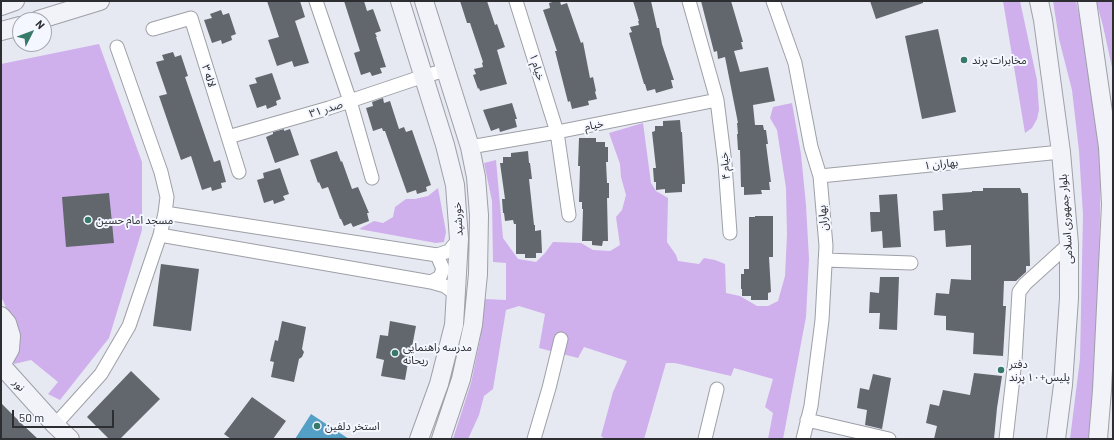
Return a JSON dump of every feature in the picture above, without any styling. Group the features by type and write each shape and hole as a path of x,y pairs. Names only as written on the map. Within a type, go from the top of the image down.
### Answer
{"street":[{"path":"1,6 15,1"},
{"path":"52,16 100,1"},
{"path":"316,1 350,101 372,178"},
{"name":"خورشید","path":"400,1 445,144 455,185 459,239 457,295 454,325 439,384 418,439"},
{"name":"خورشید","path":"424,1 447,70 470,147 476,176 479,216 478,274 472,325 461,379 441,439"},
{"name":"خیام ۱","path":"516,1 557,132 569,215"},
{"name":"خیام ۴","path":"689,1 717,100 725,164 730,234"},
{"name":"بهاران","path":"773,1 795,63 811,147 820,176 826,246 822,320 811,406 802,439"},
{"name":"بلوار جمهوری اسلامی","path":"1039,1 1043,20 1061,152 1068,244 1069,298 1063,385 1056,439"},
{"path":"1087,1 1110,147 1111,204 1102,390 1098,439"},
{"name":"لاله ۳","path":"153,29 191,18 239,172"},
{"path":"1,31 12,28"},
{"path":"55,425 101,374 129,326 160,235 165,213 167,197 161,172 116,47"},
{"name":"صدر ۳۱","path":"228,137 350,101 424,76 447,70"},
{"name":"خیام","path":"470,147 557,132 717,100"},
{"name":"بهاران ۱","path":"820,176 1061,152"},
{"path":"165,213 438,255 449,251 459,239"},
{"path":"160,235 431,282 445,286 457,295"},
{"path":"1006,439 1015,360 1019,292 1025,284 1068,244"},
{"path":"431,282 440,277 443,269 438,255"},
{"path":"825,260 911,263"},
{"path":"1,316 7,322 11,336 10,349 1,365"},
{"path":"534,439 561,339"},
{"name":"نور","path":"1,365 55,425 70,439"},
{"path":"705,439 717,389"},
{"path":"807,420 889,439"}],"shaded area":[{"path":"1003,1 1020,1 1037,80 1039,110 1037,119 1032,128 1025,133"},
{"path":"1053,1 1076,1 1101,147 1099,278 1091,439 1070,439 1080,359 1083,215 1079,151 1072,90 1059,39"},
{"path":"1096,1 1113,1 1113,72 1103,26"},
{"path":"99,44 142,162 142,230 109,338 60,400 48,394 58,382 31,360 14,364 15,332 3,300 1,299 1,64"},
{"path":"792,103 801,154 809,259 806,317 783,439 768,439 773,413 765,407 773,379 734,368 731,376 675,363 666,363 644,439 605,439 601,436 613,392 627,361 584,347 578,358 539,348 545,314 519,306 506,310 493,389 484,396 479,415 468,439 453,439 471,383 480,340 485,299 506,300 506,263 493,262 492,201 484,163 496,160 503,238 518,259 536,262 553,242 581,243 593,250 610,251 620,245 616,217 622,210 626,195 621,177 620,164 609,133 643,123 651,183 656,191 668,198 667,242 676,255 678,261 699,264 704,258 725,264 726,293 740,296 757,306 768,306 778,301 785,276 787,235 786,188 777,130 770,118 773,107"},
{"path":"438,188 446,232 444,242 436,243 359,229 374,221 383,223 393,217 395,207 406,199 415,199 428,196"}],"water":[{"name":"استخر دلفین","path":"311,414 349,439 295,439"}],"building":[{"path":"267,1 300,1 305,17 295,21 309,63 294,67 292,61 277,66 268,40 279,37"},
{"path":"344,1 364,1 367,11 373,9 381,31 375,33 386,67 380,68 382,73 372,76 370,72 361,75 354,53 360,51"},
{"path":"460,1 487,1 495,25 497,24 505,47 497,50 507,84 480,91 479,88 478,89 473,75 476,74 474,69 483,67 483,62 470,23 467,23"},
{"path":"560,1 561,5 567,3 581,43 583,42 590,78 593,77 596,91 597,99 588,101 589,105 572,109 570,101 568,102 555,51 557,51 543,10 550,8 549,3"},
{"path":"633,1 651,1 657,28 659,28 662,44 674,80 671,80 673,88 656,93 655,89 647,91 629,33 632,32 630,27 639,25"},
{"path":"701,1 731,1 743,42 741,42 743,49 734,51 740,72 768,67 775,101 753,105 755,125 763,125 764,130 766,130 768,144 766,144 771,182 769,182 770,190 761,190 762,194 744,195 744,187 741,187 740,150 738,150 737,134 738,123 725,57 718,59 717,51 714,52"},
{"path":"870,1 923,1 923,3 876,19"},
{"path":"221,10 223,15 229,13 236,34 231,36 232,40 222,44 221,40 212,43 204,20 212,18 210,14"},
{"path":"938,29 956,112 922,119 905,36"},
{"path":"173,52 175,57 181,55 188,76 185,77 214,162 220,160 226,182 221,183 222,188 212,191 211,187 202,190 191,156 181,160 159,96 167,94 156,62 164,60 162,55"},
{"path":"272,73 281,99 276,101 277,105 267,109 266,105 257,108 249,85 257,83 255,78"},
{"path":"383,98 384,103 390,101 399,129 404,127 406,132 412,130 431,185 426,187 427,191 417,194 416,190 407,193 385,131 383,131 382,128 373,131 366,108 373,106 372,102"},
{"path":"512,103 517,119 515,119 517,127 500,132 499,128 491,131 483,110"},
{"path":"680,120 685,184 682,184 682,192 665,193 665,189 656,190 656,182 654,182 653,168 656,168 652,132 655,131 655,126 663,126 663,121"},
{"path":"284,129 284,131 290,129 299,155 275,163 266,137 273,134 273,132"},
{"path":"579,138 596,138 596,142 605,142 605,147 608,147 608,162 606,162 607,183 609,183 609,198 607,198 608,241 603,241 602,246 592,245 592,241 582,241 583,209 582,202 579,202"},
{"path":"337,151 352,189 358,187 369,213 367,213 369,221 353,227 351,223 344,226 328,187 322,189 319,182 318,183 310,160"},
{"path":"528,151 532,179 529,179 534,225 535,231 541,230 542,253 536,253 536,258 525,258 525,254 516,254 516,224 514,224 513,220 505,221 503,213 502,199 505,199 500,163 503,163 503,157 511,157 511,153"},
{"path":"280,168 289,194 283,196 285,200 274,204 273,200 264,203 257,180 264,178 263,173"},
{"path":"983,188 1020,188 1022,193 1028,193 1030,266 1026,266 1026,272 1016,281 1004,281 1003,306 1006,306 1003,356 973,354 974,333 946,330 946,316 934,315 936,293 949,294 951,279 971,280 971,245 946,247 945,230 934,231 933,211 943,210 942,194 983,191"},
{"name":"مسجد امام‌ حسین","path":"109,193 114,243 66,247 62,197"},
{"path":"897,194 901,247 883,248 882,231 871,232 870,212 880,212 879,195"},
{"path":"773,216 773,257 769,257 771,292 768,293 768,300 751,300 751,296 742,296 741,274 744,274 744,269 749,269 749,217"},
{"path":"161,264 199,269 191,331 153,326"},
{"path":"880,277 899,277 897,330 879,329 880,313 869,313 870,292 879,293"},
{"path":"282,321 306,327 302,349 304,352 302,357 299,359 294,382 271,377 274,362 270,361 275,340 278,341"},
{"name":"مدرسه راهنمایی ریحانه","path":"390,321 416,326 412,347 414,350 412,355 409,357 405,380 381,376 384,360 376,358 380,335 388,336"},
{"path":"131,371 160,399 120,439 109,439 87,417"},
{"path":"974,373 1002,376 994,439 934,439 937,426 926,423 930,404 939,406 943,390 970,395"},
{"path":"873,374 891,378 882,429 865,425 867,410 857,408 860,388 869,390"},
{"path":"252,397 286,421 273,439 231,439 224,434"},
{"path":"1,403 23,425 38,439 1,439"}],"place":[{"name":"مخابرات پرند","path":"964,60"},
{"name":"مسجد امام‌ حسین","path":"88,220"},
{"name":"مدرسه راهنمایی ریحانه","path":"395,353"},
{"name":"دفتر پلیس+۱۰ پرند","path":"1001,370"},
{"name":"استخر دلفین","path":"317,426"}]}
